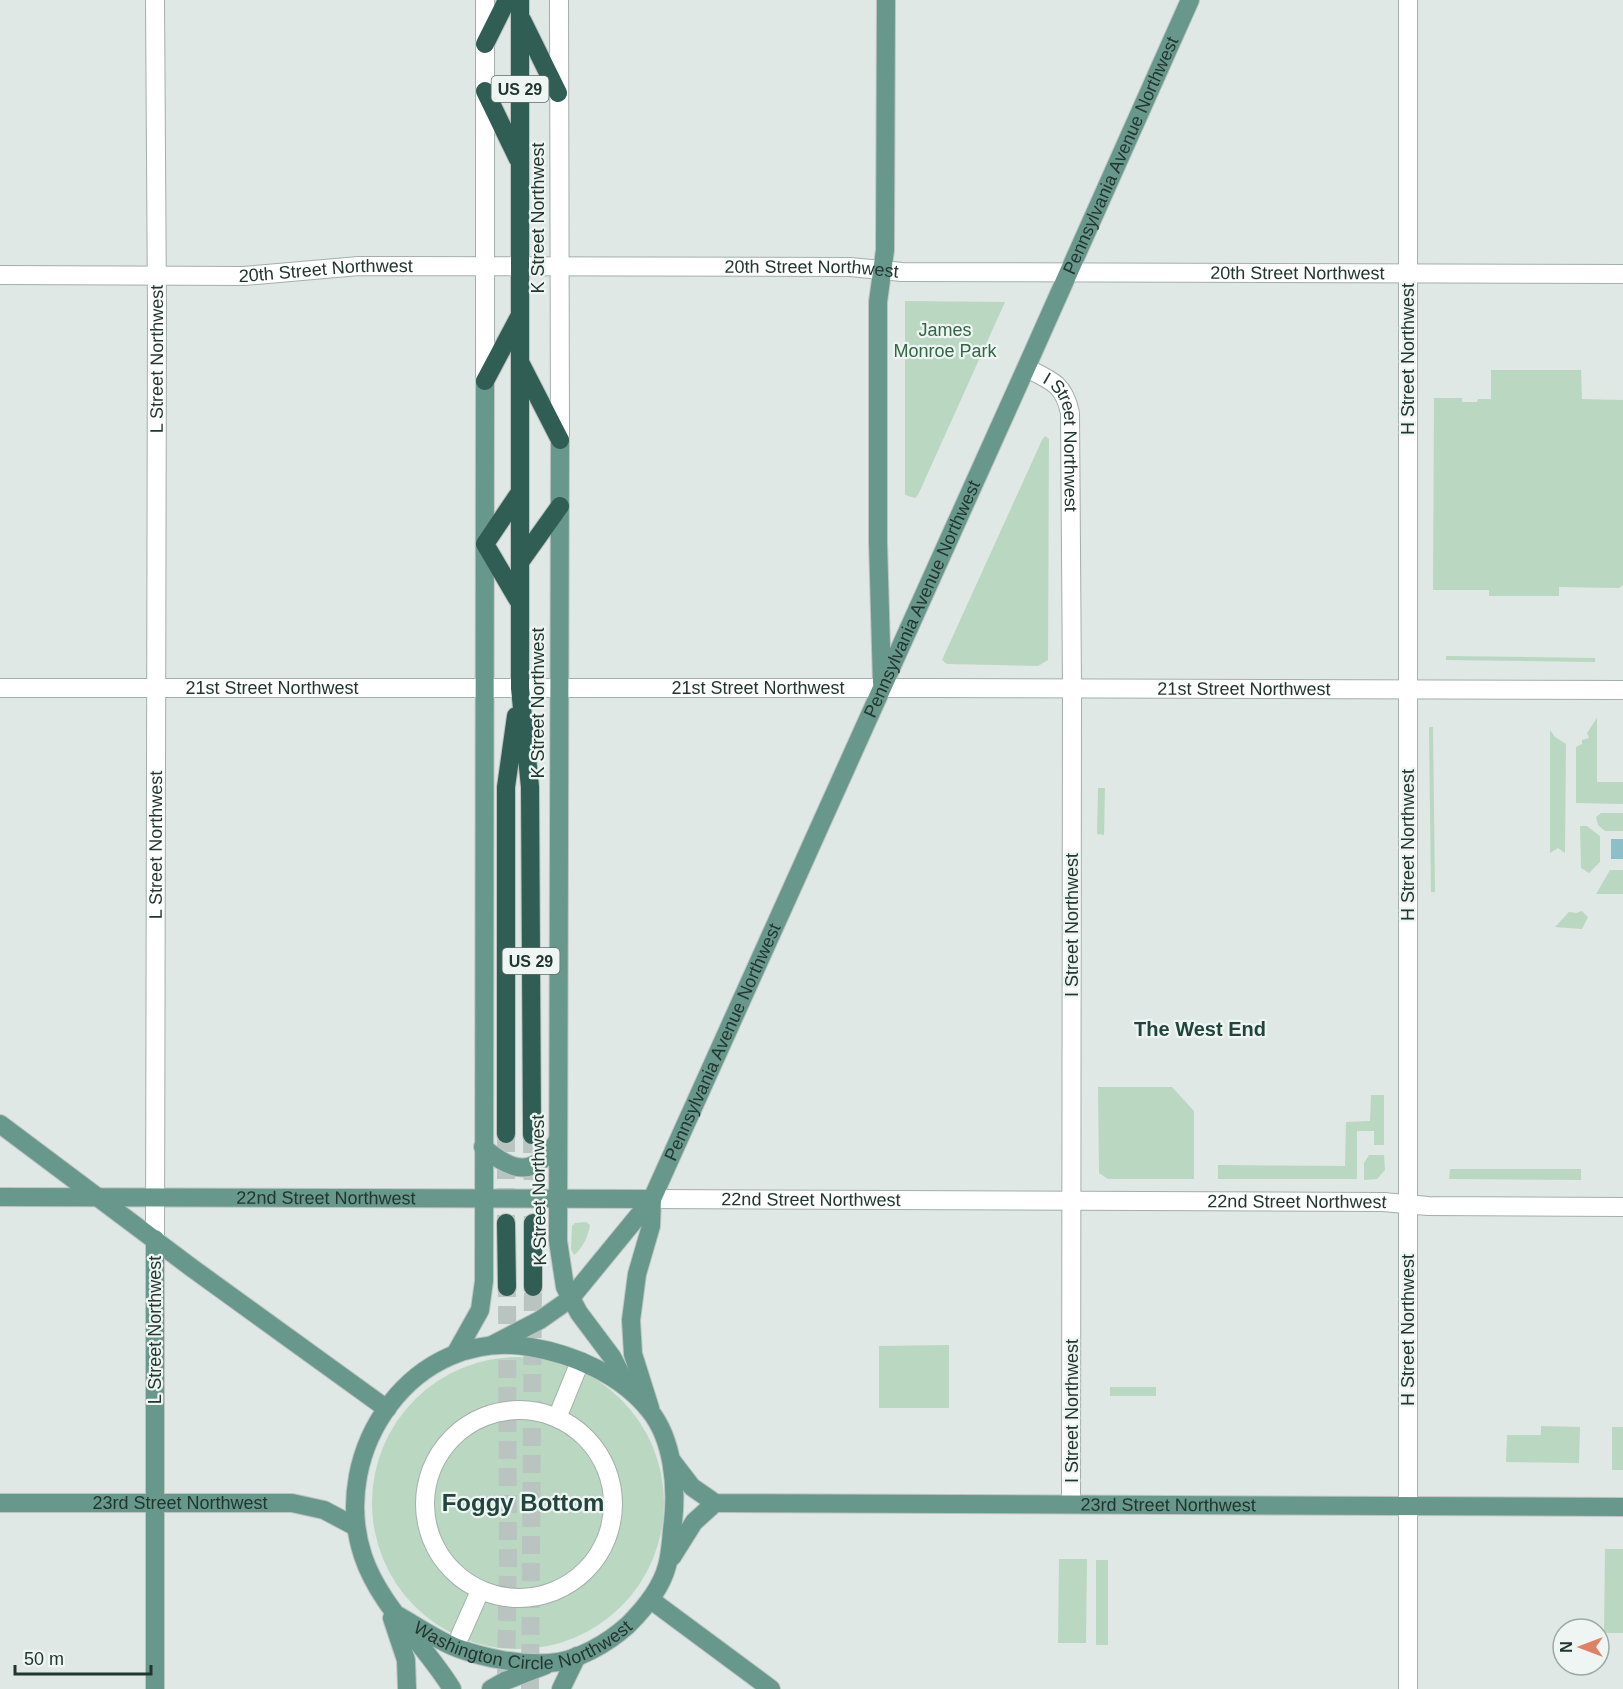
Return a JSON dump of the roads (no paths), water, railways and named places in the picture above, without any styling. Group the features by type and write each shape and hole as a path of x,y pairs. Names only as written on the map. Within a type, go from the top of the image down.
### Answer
{"highway":[{"path":"485,45 507,0"},
{"path":"520,7 558,93"},
{"name":"K Street Northwest","path":"520,7 519,602 520,688 530,787 532,1135"},
{"path":"485,91 520,164"},
{"path":"485,381 520,315"},
{"path":"520,362 560,440"},
{"path":"519,602 485,544 520,492"},
{"path":"520,562 560,506"},
{"name":"K Street Northwest","path":"506,1134 506,787 520,688"},
{"name":"K Street Northwest","path":"506,1223 507,1287"},
{"name":"K Street Northwest","path":"532,1223 533,1287"}],"main road":[{"path":"882,687 878,542 878,302 885,250 886,0"},
{"name":"Pennsylvania Avenue Northwest","path":"492,1345 540,1320 570,1299 652,1199 1190,0"},
{"path":"458,1352 480,1311 483,1294 485,381"},
{"name":"K Street Northwest","path":"560,440 559,1258 564,1287 570,1299 612,1357 628,1388"},
{"path":"0,1124 387,1408"},
{"path":"483,1146 511,1167 520,1167 540,1161 547,1156 558,1140"},
{"name":"22nd Street Northwest","path":"0,1197 652,1199"},
{"name":"Pennsylvania Avenue Northwest","path":"651,1412 633,1354 631,1320 637,1274 651,1226 652,1199"},
{"name":"L Street Northwest","path":"155,1239 155,1689"},
{"name":"Washington Circle Northwest","path":"492,1345 521,1345 560,1354 597,1370 628,1388 651,1412 669,1457 674,1507 667,1566 651,1600 621,1631 604,1643 578,1656 551,1664 504,1660 473,1653 444,1642 399,1616 381,1592 364,1557 356,1527 355,1494 359,1467 365,1449 387,1408 404,1388 432,1365 458,1352 492,1345"},
{"path":"667,1566 694,1522 715,1503 683,1478 669,1457"},
{"name":"23rd Street Northwest","path":"0,1503 292,1503 324,1510 356,1527"},
{"name":"23rd Street Northwest","path":"715,1503 1623,1507"},
{"path":"381,1592 402,1645 408,1675 407,1689"},
{"path":"651,1600 771,1689"},
{"path":"399,1616 452,1689"},
{"path":"561,1689 578,1656"},
{"path":"491,1689 504,1681 551,1664"}],"street":[{"name":"L Street Northwest","path":"155,0 155,1239"},
{"path":"485,0 485,381"},
{"name":"K Street Northwest","path":"559,0 560,440"},
{"name":"H Street Northwest","path":"1408,0 1408,1689"},
{"name":"20th Street Northwest","path":"0,275 244,276 340,267 850,267 902,272 1623,274"},
{"name":"I Street Northwest","path":"1026,368 1053,381 1060,388 1065,395 1070,413 1073,1201 1071,1504"},
{"name":"21st Street Northwest","path":"0,688 882,687 1623,690"},
{"name":"22nd Street Northwest","path":"652,1199 1383,1202 1428,1206 1623,1207"},
{"path":"557,1418 577,1369"},
{"path":"517,1409 530,1410 557,1418 588,1440 606,1467 613,1500 606,1541 598,1555 577,1579 546,1595 511,1599 480,1591 466,1583 443,1562 429,1534 425,1518 425,1493 429,1474 437,1456 458,1431 492,1413 517,1409"},
{"path":"460,1636 480,1591"}],"water":[{"path":"1611,839 1623,839 1623,859 1611,859"}],"tunnel":[{"path":"506,1134 506,1223"},
{"path":"532,1135 533,1223"},
{"path":"506,1675 507,1287"},
{"path":"530,1689 533,1287"}],"district":[{"name":"The West End","path":"1200,1029"},
{"name":"Foggy Bottom","path":"523,1503"}],"park label":[{"name":"James Monroe Park","path":"945,340"}]}
